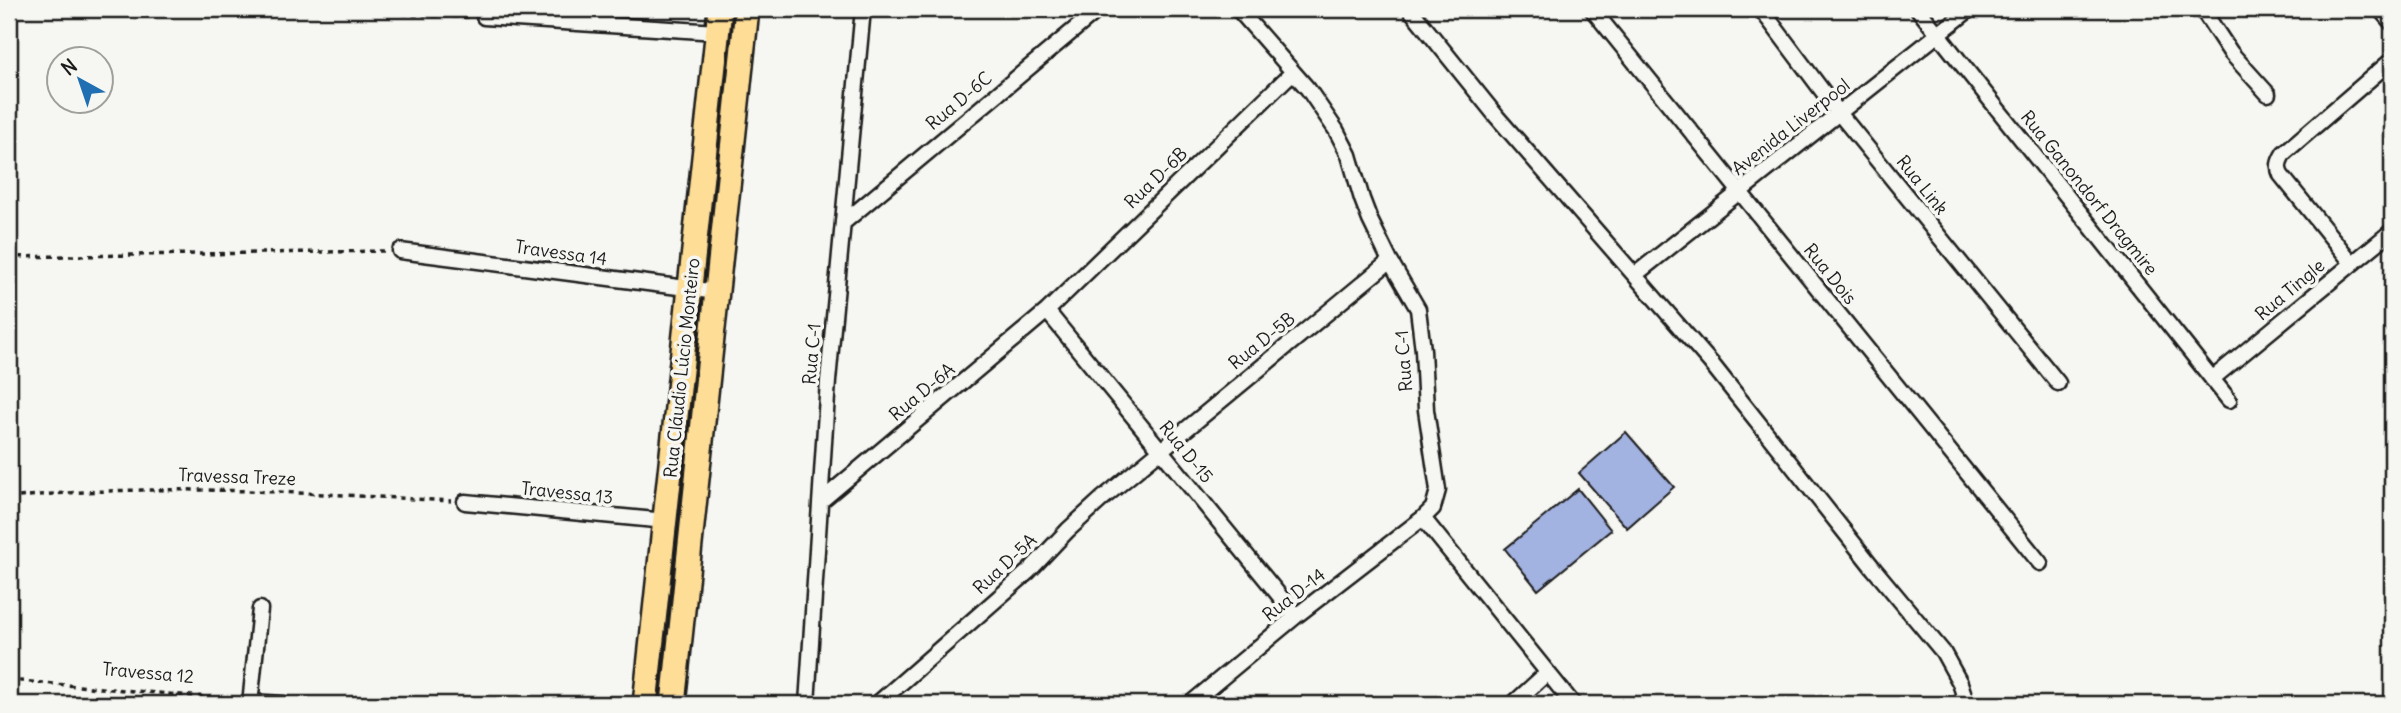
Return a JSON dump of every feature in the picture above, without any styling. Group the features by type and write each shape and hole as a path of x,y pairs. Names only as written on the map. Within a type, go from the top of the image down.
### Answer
{"main road":[{"name":"Rua Cláudio Lúcio Monteiro","path":"645,704 720,9"},
{"name":"Rua Cláudio Lúcio Monteiro","path":"673,704 747,9"}],"street":[{"name":"Rua C-1","path":"807,704 828,381 863,9"},
{"name":"Rua D-6C","path":"843,223 1099,9"},
{"name":"Rua C-1","path":"1238,9 1317,101 1344,144 1366,211 1390,261 1415,302 1422,329 1426,410 1438,490 1433,508 1423,518"},
{"path":"1410,9 1497,117 1711,363 1943,652 1960,683 1967,704"},
{"name":"Rua Dois","path":"1592,9 2040,563"},
{"name":"Rua Link","path":"1761,9 1839,113 2058,383"},
{"name":"Rua Ganondorf Dragmire","path":"1918,9 2229,401"},
{"name":"Avenida Liverpool","path":"1636,274 1970,9"},
{"path":"2202,9 2231,53 2267,94"},
{"path":"2380,9 2392,23"},
{"path":"484,18 718,32"},
{"path":"2352,263 2278,169 2284,153 2392,60"},
{"name":"Rua D-6B","path":"1047,311 1293,72"},
{"name":"Rua Tingle","path":"2212,379 2392,231"},
{"name":"Travessa 14","path":"400,251 718,292"},
{"name":"Rua D-5B","path":"1159,450 1390,261"},
{"name":"Rua D-15","path":"1047,311 1296,616"},
{"name":"Rua D-6A","path":"821,502 1047,311"},
{"name":"Rua D-5A","path":"877,704 1029,570 1093,507 1159,450"},
{"name":"Travessa 13","path":"465,502 666,522"},
{"path":"1423,518 1573,704"},
{"name":"Rua D-14","path":"1190,704 1296,616 1423,518"},
{"path":"260,609 250,703 284,704"},
{"path":"1513,704 1547,673"}],"path":[{"path":"363,9 413,15 484,18"},
{"path":"9,257 400,251"},
{"name":"Travessa Treze","path":"9,498 152,488 465,502"},
{"name":"Travessa 12","path":"9,680 250,703"}],"building":[{"path":"1626,432 1674,487 1627,528 1579,473"},
{"path":"1578,489 1611,530 1538,590 1505,549"}]}
